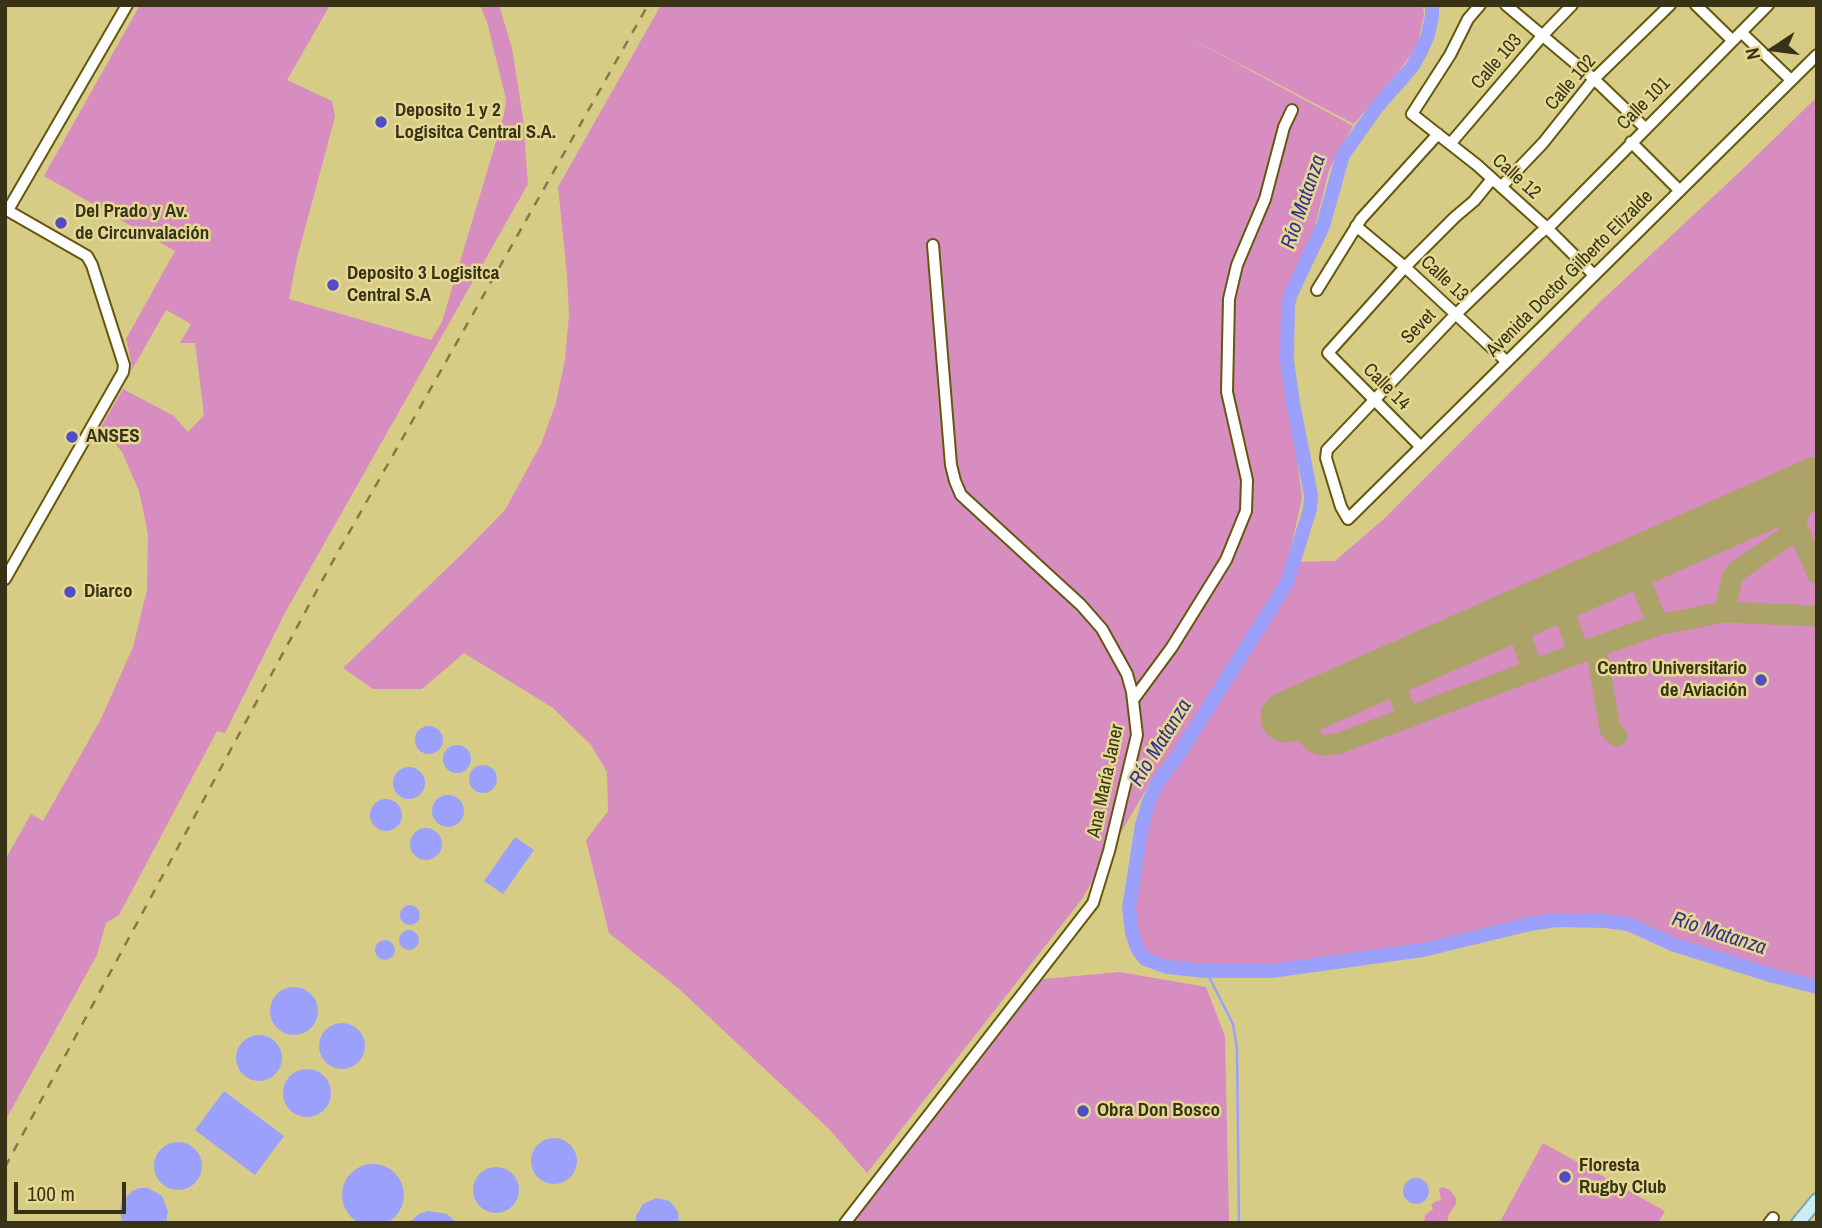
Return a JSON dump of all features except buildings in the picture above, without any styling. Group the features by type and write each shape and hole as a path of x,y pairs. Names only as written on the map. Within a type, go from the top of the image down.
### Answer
{"main road":[{"path":"1798,1223 1817,1200"}],"street":[{"path":"5,579 123,372 124,365 87,256 7,210 127,5"},
{"name":"Calle 12","path":"1480,5 1468,19 1450,55 1412,111 1413,116 1451,143 1497,183 1594,275"},
{"path":"1506,5 1594,79 1645,128"},
{"name":"Calle 103","path":"1451,143 1572,5"},
{"name":"Calle 102","path":"1328,354 1405,267 1455,217 1543,143 1594,79 1670,5"},
{"path":"1696,5 1791,80"},
{"name":"Calle 101","path":"1547,228 1768,5"},
{"name":"Avenida Doctor Gilberto Elizalde","path":"1348,519 1817,55"},
{"path":"1133,700 1172,647 1226,560 1246,511 1247,480 1227,393 1228,299 1237,265 1265,199 1284,127 1292,110"},
{"path":"1317,290 1356,226 1438,134"},
{"path":"1631,142 1679,190"},
{"name":"Calle 13","path":"1356,226 1405,267 1506,361"},
{"name":"Sevet","path":"1348,519 1341,507 1326,458 1327,450 1456,314 1547,228"},
{"name":"Ana María Janer","path":"845,1223 1093,903 1109,851 1137,735 1127,674 1102,629 1081,605 961,495 951,465 933,245"},
{"name":"Calle 14","path":"1328,354 1420,446"}],"shaded area":[{"path":"140,5 330,5 287,80 332,101 335,117 297,258 289,299 431,340 442,322 504,115 506,99 487,22 480,5 499,5 512,48 523,118 528,184 286,611 225,733 217,731 119,915 106,923 97,955 5,1121 5,860 31,814 43,821 101,719 133,647 147,590 148,534 139,491 122,452 101,427 123,389 174,416 188,432 204,415 195,343 180,343 191,324 166,310 130,373 132,365 126,339 175,251 44,176"},
{"path":"661,5 1423,5 1424,15 1417,46 1354,124 1177,31 1353,126 1329,170 1314,230 1285,300 1284,359 1302,498 1284,579 1174,750 1151,781 1082,899 867,1173 829,1129 678,988 609,933 586,840 608,811 607,772 591,745 553,708 464,653 422,689 373,689 343,668 505,510 541,444 556,403 565,360 569,315 558,187"},
{"path":"1817,97 1817,987 1672,944 1628,924 1606,921 1556,920 1423,950 1287,970 1206,971 1167,967 1145,959 1138,950 1132,933 1129,908 1142,825 1149,801 1158,782 1179,754 1287,583 1293,562 1335,561 1386,517 1601,301"},
{"name":"Obra Don Bosco","path":"1120,972 1206,987 1225,1036 1229,1223 853,1223 1043,979"},
{"name":"Floresta Rugby Club","path":"1543,1143 1665,1211 1658,1223 1505,1223 1501,1220"},
{"path":"1442,1187 1450,1190 1456,1198 1447,1223 1424,1223 1425,1215 1433,1209 1431,1205 1441,1200 1439,1189"}],"water":[{"path":"429,726 439,730 443,740 439,750 429,754 419,750 415,740 419,730"},
{"path":"457,745 467,749 471,759 467,769 457,773 447,769 443,759 447,749"},
{"path":"483,765 493,769 497,779 493,789 483,793 473,789 469,779 473,769"},
{"path":"409,767 420,772 425,783 420,794 409,799 398,794 393,783 398,772"},
{"path":"448,795 459,800 464,811 459,822 448,827 437,822 432,811 437,800"},
{"path":"386,799 397,804 402,815 397,826 386,831 375,826 370,815 375,804"},
{"path":"426,828 437,833 442,844 437,855 426,860 415,855 410,844 415,833"},
{"path":"515,837 534,850 503,894 484,881"},
{"path":"410,905 417,908 420,915 417,922 410,925 403,922 400,915 403,908"},
{"path":"409,930 416,933 419,940 416,947 409,950 402,947 399,940 402,933"},
{"path":"385,940 392,943 395,950 392,957 385,960 378,957 375,950 378,943"},
{"path":"294,987 311,994 318,1011 311,1028 294,1035 277,1028 270,1011 277,994"},
{"path":"342,1023 359,1029 365,1046 359,1063 342,1069 325,1063 319,1046 325,1029"},
{"path":"259,1035 276,1041 282,1058 276,1075 259,1081 242,1075 236,1058 242,1041"},
{"path":"307,1069 324,1076 331,1093 324,1110 307,1117 290,1110 283,1093 290,1076"},
{"path":"224,1091 284,1136 255,1175 195,1130"},
{"path":"554,1138 571,1144 577,1161 571,1178 554,1184 537,1178 531,1161 537,1144"},
{"path":"178,1142 195,1149 202,1166 195,1183 178,1190 161,1183 154,1166 161,1149"},
{"path":"373,1164 395,1173 404,1195 395,1217 373,1226 351,1217 342,1195 351,1173"},
{"path":"496,1167 513,1173 519,1190 513,1207 496,1213 479,1207 473,1190 479,1173"},
{"path":"1416,1178 1425,1182 1429,1191 1425,1200 1416,1204 1407,1200 1403,1191 1407,1182"},
{"path":"148,1188 162,1196 168,1211 166,1223 122,1223 121,1203 132,1191"},
{"path":"656,1198 669,1201 674,1206 678,1212 679,1223 636,1223 636,1216 643,1204"},
{"path":"428,1211 447,1214 457,1223 409,1223 419,1214"}],"waterway":[{"name":"Río Matanza","path":"1432,5 1428,35 1412,67 1377,107 1343,155 1323,226 1291,294 1288,304 1287,360 1311,495 1310,509 1287,583 1179,754 1158,782 1149,801 1142,825 1129,908 1132,933 1138,950 1145,959 1167,967 1206,971 1271,971 1423,950 1556,920 1606,921 1628,924 1672,944 1817,987"},
{"path":"1206,971 1233,1024 1237,1049 1239,1223"}],"taxiway":[{"path":"1724,612 1732,578 1736,572 1786,537 1811,485"},
{"path":"1795,522 1817,573"},
{"path":"1633,563 1658,625"},
{"path":"1293,714 1304,733 1316,743 1337,744 1579,653 1558,596"},
{"path":"1579,653 1658,625 1724,612 1817,616"},
{"path":"1514,616 1533,671"},
{"path":"1596,647 1610,729 1617,736"},
{"path":"1390,671 1408,718"}],"runway":[{"path":"1286,717 1817,482"}],"railway":[{"path":"5,1167 329,568 648,5"}],"place":[{"name":"Deposito 1 y 2 Logisitca Central S.A.","path":"381,122"},
{"name":"Del Prado y Av. de Circunvalación","path":"61,223"},
{"name":"Deposito 3 Logisitca Central S.A","path":"333,285"},
{"name":"ANSES","path":"72,437"},
{"name":"Diarco","path":"70,592"},
{"name":"Centro Universitario de Aviación","path":"1761,680"},
{"name":"Obra Don Bosco","path":"1083,1111"},
{"name":"Floresta Rugby Club","path":"1565,1177"}]}
